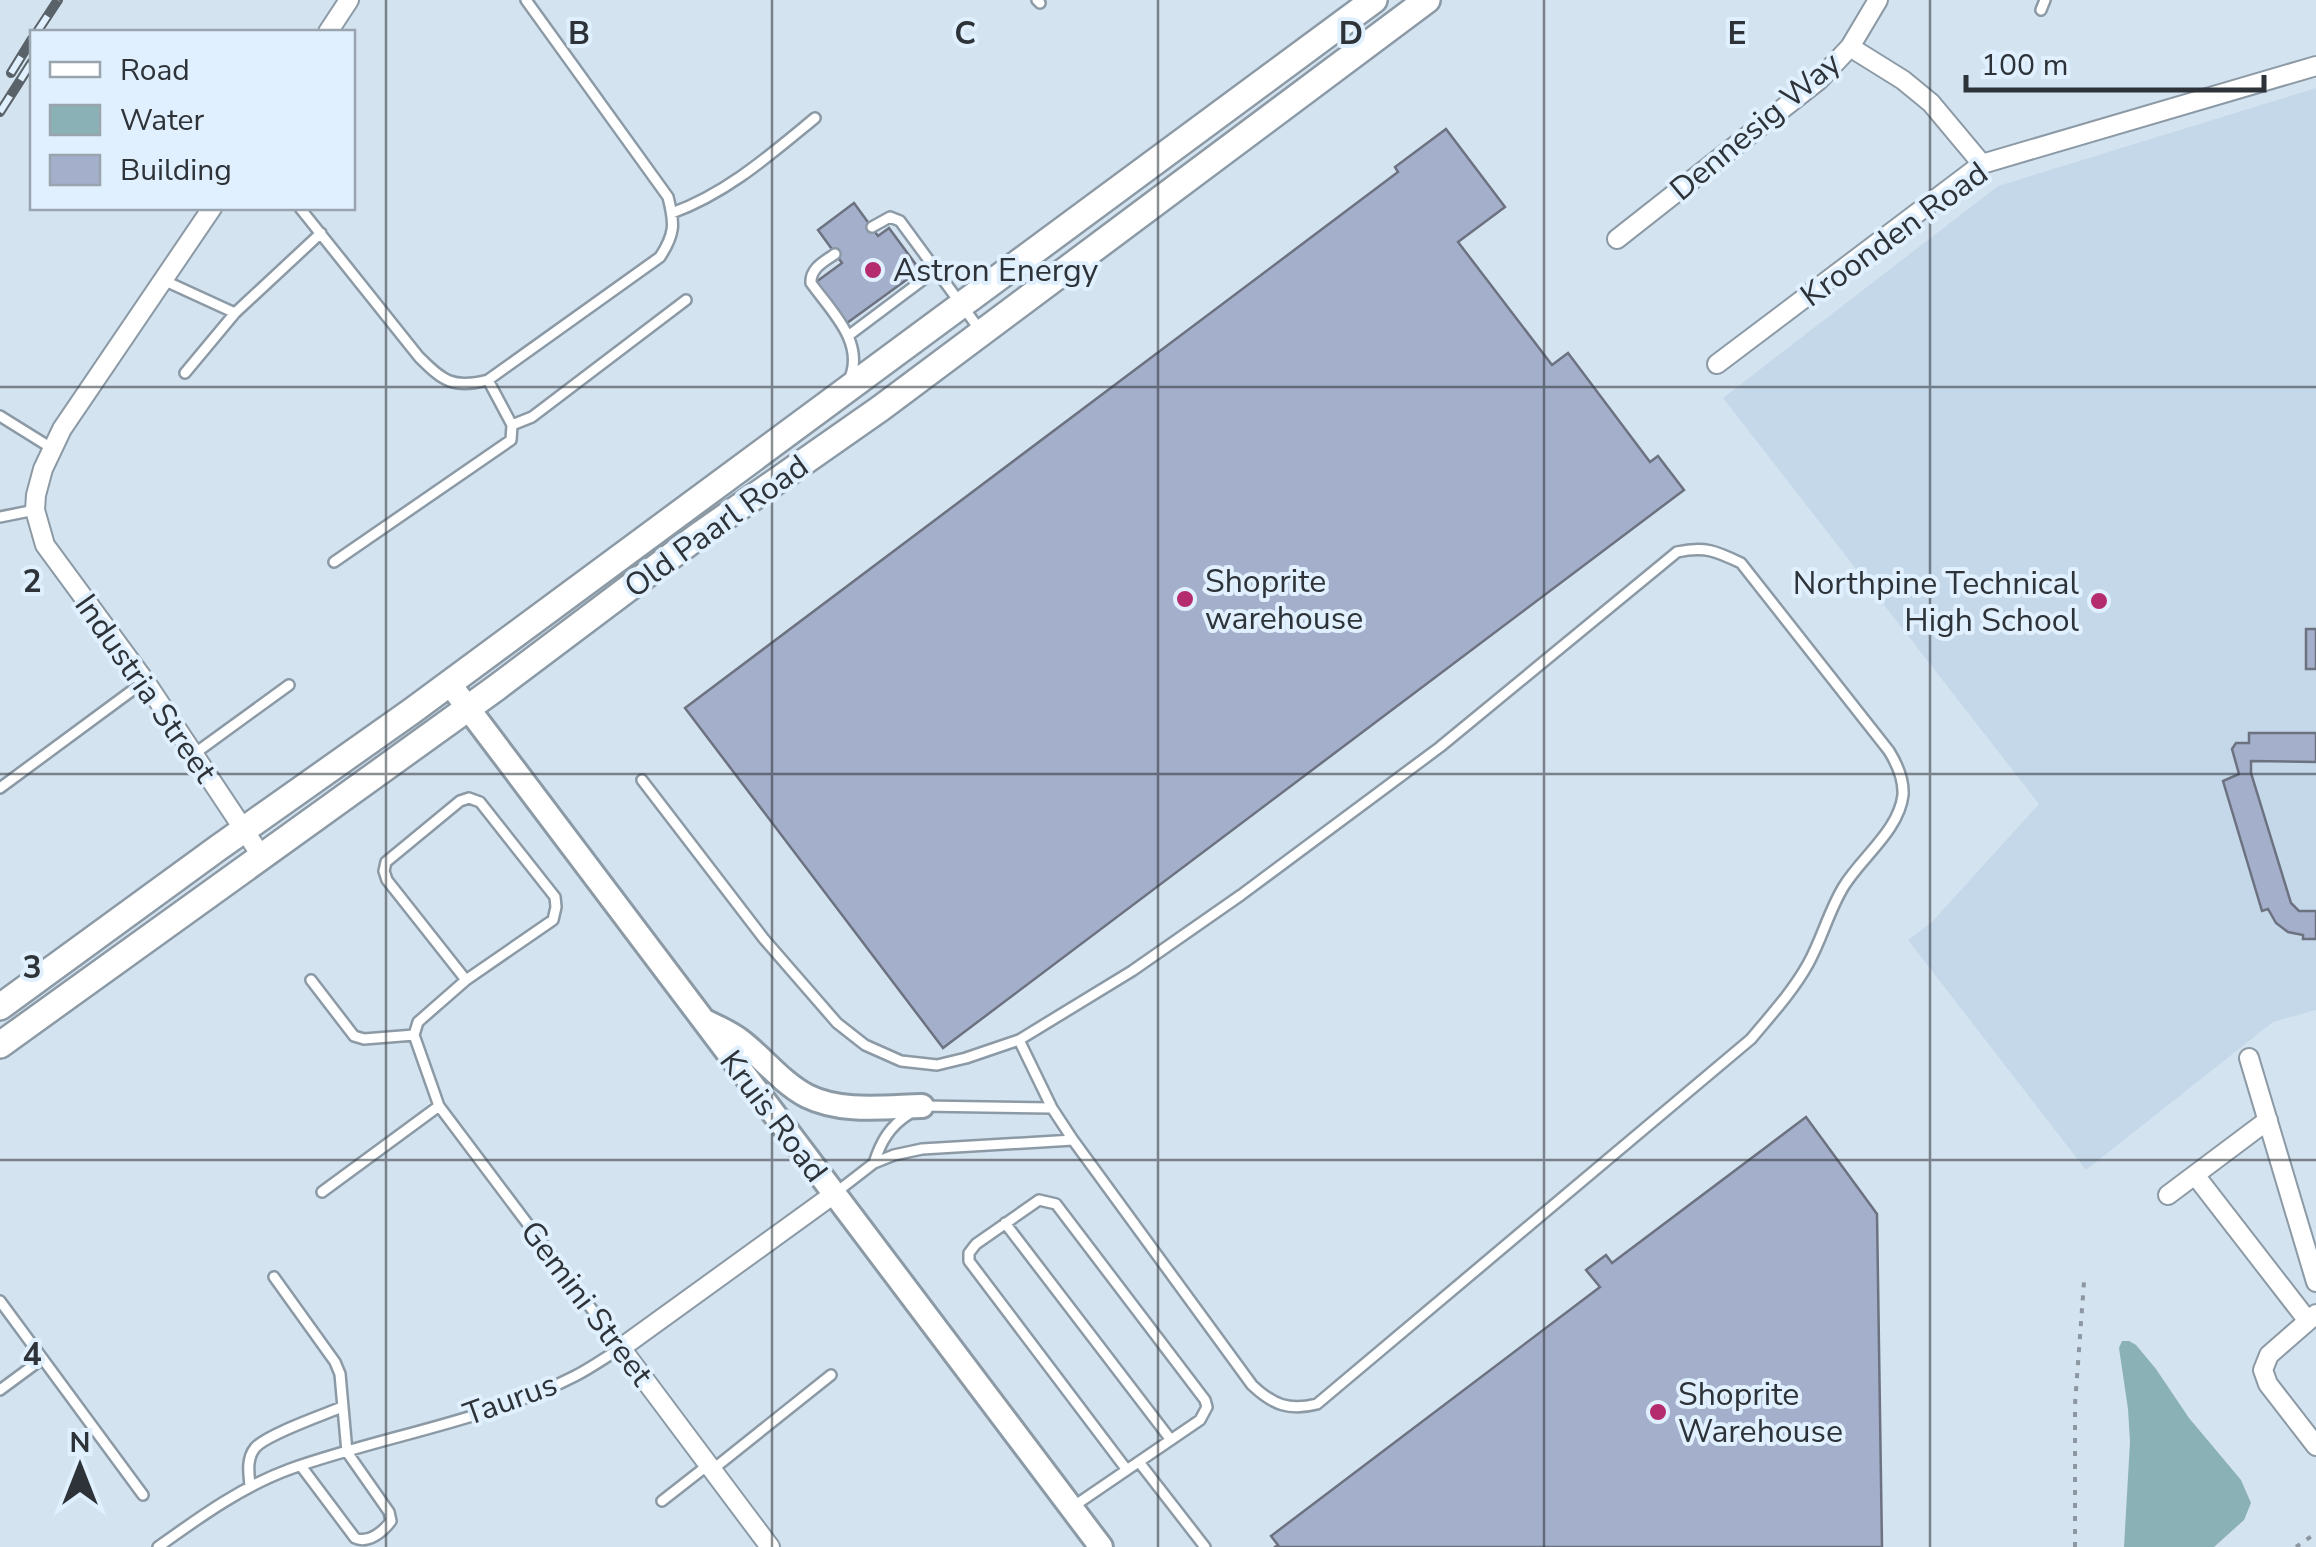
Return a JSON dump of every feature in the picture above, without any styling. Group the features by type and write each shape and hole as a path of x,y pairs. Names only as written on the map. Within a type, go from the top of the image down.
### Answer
{"main road":[{"name":"Old Paarl Road","path":"0,1008 449,683 1374,0"},
{"name":"Old Paarl Road","path":"0,1045 698,536 881,408 1428,0"}],"street":[{"path":"329,30 349,0"},
{"name":"Dennesig Way","path":"1617,239 1819,80 1850,46 1878,0"},
{"path":"1850,46 1932,103 1982,164"},
{"name":"Kroonden Road","path":"1717,364 1982,164 2316,66"},
{"path":"35,510 43,469 62,430 211,210"},
{"name":"Industria Street","path":"35,510 52,555 145,681 262,857"},
{"name":"Kruis Road","path":"449,683 1101,1547"},
{"path":"700,1018 737,1037 806,1096 841,1106 922,1106"},
{"path":"2250,1058 2316,1282"},
{"path":"2168,1195 2268,1120"},
{"path":"2196,1174 2312,1318 2269,1355 2263,1370 2268,1384 2316,1446"},
{"name":"Taurus","path":"621,1348 834,1194"},
{"name":"Gemini Street","path":"621,1348 770,1547"}],"lane":[{"path":"302,210 419,357 437,375 454,384 488,380 660,257 671,240 674,220 668,198 526,0"},
{"path":"672,213 720,192 814,118"},
{"path":"872,228 884,219 896,218 982,333"},
{"path":"185,373 235,313 321,233"},
{"path":"835,254 812,272 811,282 854,350 854,365 843,393"},
{"path":"848,336 936,270"},
{"path":"163,280 235,313"},
{"path":"512,426 532,417 686,300"},
{"path":"334,562 511,440 512,426 488,380"},
{"path":"0,416 53,449"},
{"path":"0,518 35,510"},
{"path":"642,780 764,939 837,1024 865,1045 901,1061 937,1065 1019,1040 1132,971 1440,746 1677,552 1696,548 1716,550 1741,563 1889,750 1900,770 1903,792 1898,812 1839,894 1809,963 1752,1038 1317,1404 1300,1408 1282,1404 1266,1398 1252,1385 1073,1140 1052,1108 1019,1040"},
{"path":"0,788 145,681"},
{"path":"194,754 289,686"},
{"path":"311,980 354,1036 364,1039 414,1035 418,1022 466,980 553,920 555,897 480,802 469,798 460,801 386,862 384,871 387,880 466,980"},
{"name":"Gemini Street","path":"414,1035 438,1106 621,1348"},
{"path":"322,1192 438,1106"},
{"path":"874,1163 889,1131 922,1106 1052,1108"},
{"path":"834,1194 874,1163 894,1155 922,1149 1073,1140"},
{"path":"1072,1508 1200,1420 1207,1407 1056,1204 1039,1200 976,1244 969,1261 1127,1470"},
{"path":"1005,1223 1170,1440"},
{"path":"274,1277 335,1362 340,1374 348,1452 389,1512 388,1526 368,1539 356,1538 301,1466"},
{"path":"0,1301 143,1495"},
{"name":"Taurus","path":"158,1547 250,1486 301,1466 511,1402 574,1376 621,1348"},
{"path":"0,1390 42,1359"},
{"path":"662,1501 831,1375"},
{"path":"250,1486 248,1467 256,1446 342,1407"},
{"path":"1138,1462 1204,1547"}],"path":[{"path":"2075,1547 2075,1404 2084,1282"},
{"path":"2296,1547 2316,1533"}],"shaded area":[{"name":"Northpine Technical High School","path":"2316,88 2316,1010 2273,1022 2086,1170 1908,940 1931,923 2039,804 1723,398 1998,186"}],"water":[{"path":"2122,1341 2136,1345 2241,1480 2251,1503 2244,1520 2214,1547 2124,1547 2130,1442 2119,1348"}],"building":[{"name":"Shoprite warehouse","path":"1446,129 1505,207 1458,242 1552,365 1568,353 1650,462 1658,456 1684,490 943,1048 685,708 1398,172 1395,167"},
{"path":"854,203 878,236 889,228 920,270 847,323 816,282 842,263 818,230"},
{"path":"2306,629 2316,629 2316,669 2306,669"},
{"path":"2249,733 2316,733 2316,762 2251,761 2251,773 2291,903 2299,911 2316,911 2316,939 2303,939 2303,935 2288,932 2276,923 2268,909 2262,911 2223,781 2239,774 2232,749 2236,743 2249,743"},
{"name":"Shoprite Warehouse","path":"1806,1117 1877,1214 1882,1547 1275,1547 1278,1545 1271,1536 1600,1287 1586,1270 1606,1255 1612,1263"}],"railway":[{"path":"38,30 58,0"},
{"path":"11,73 30,42"},
{"path":"0,112 30,65"}],"place":[{"name":"Astron Energy","path":"873,270"},
{"name":"Shoprite warehouse","path":"1185,599"},
{"name":"Northpine Technical High School","path":"2099,601"},
{"name":"Shoprite Warehouse","path":"1658,1412"}]}
